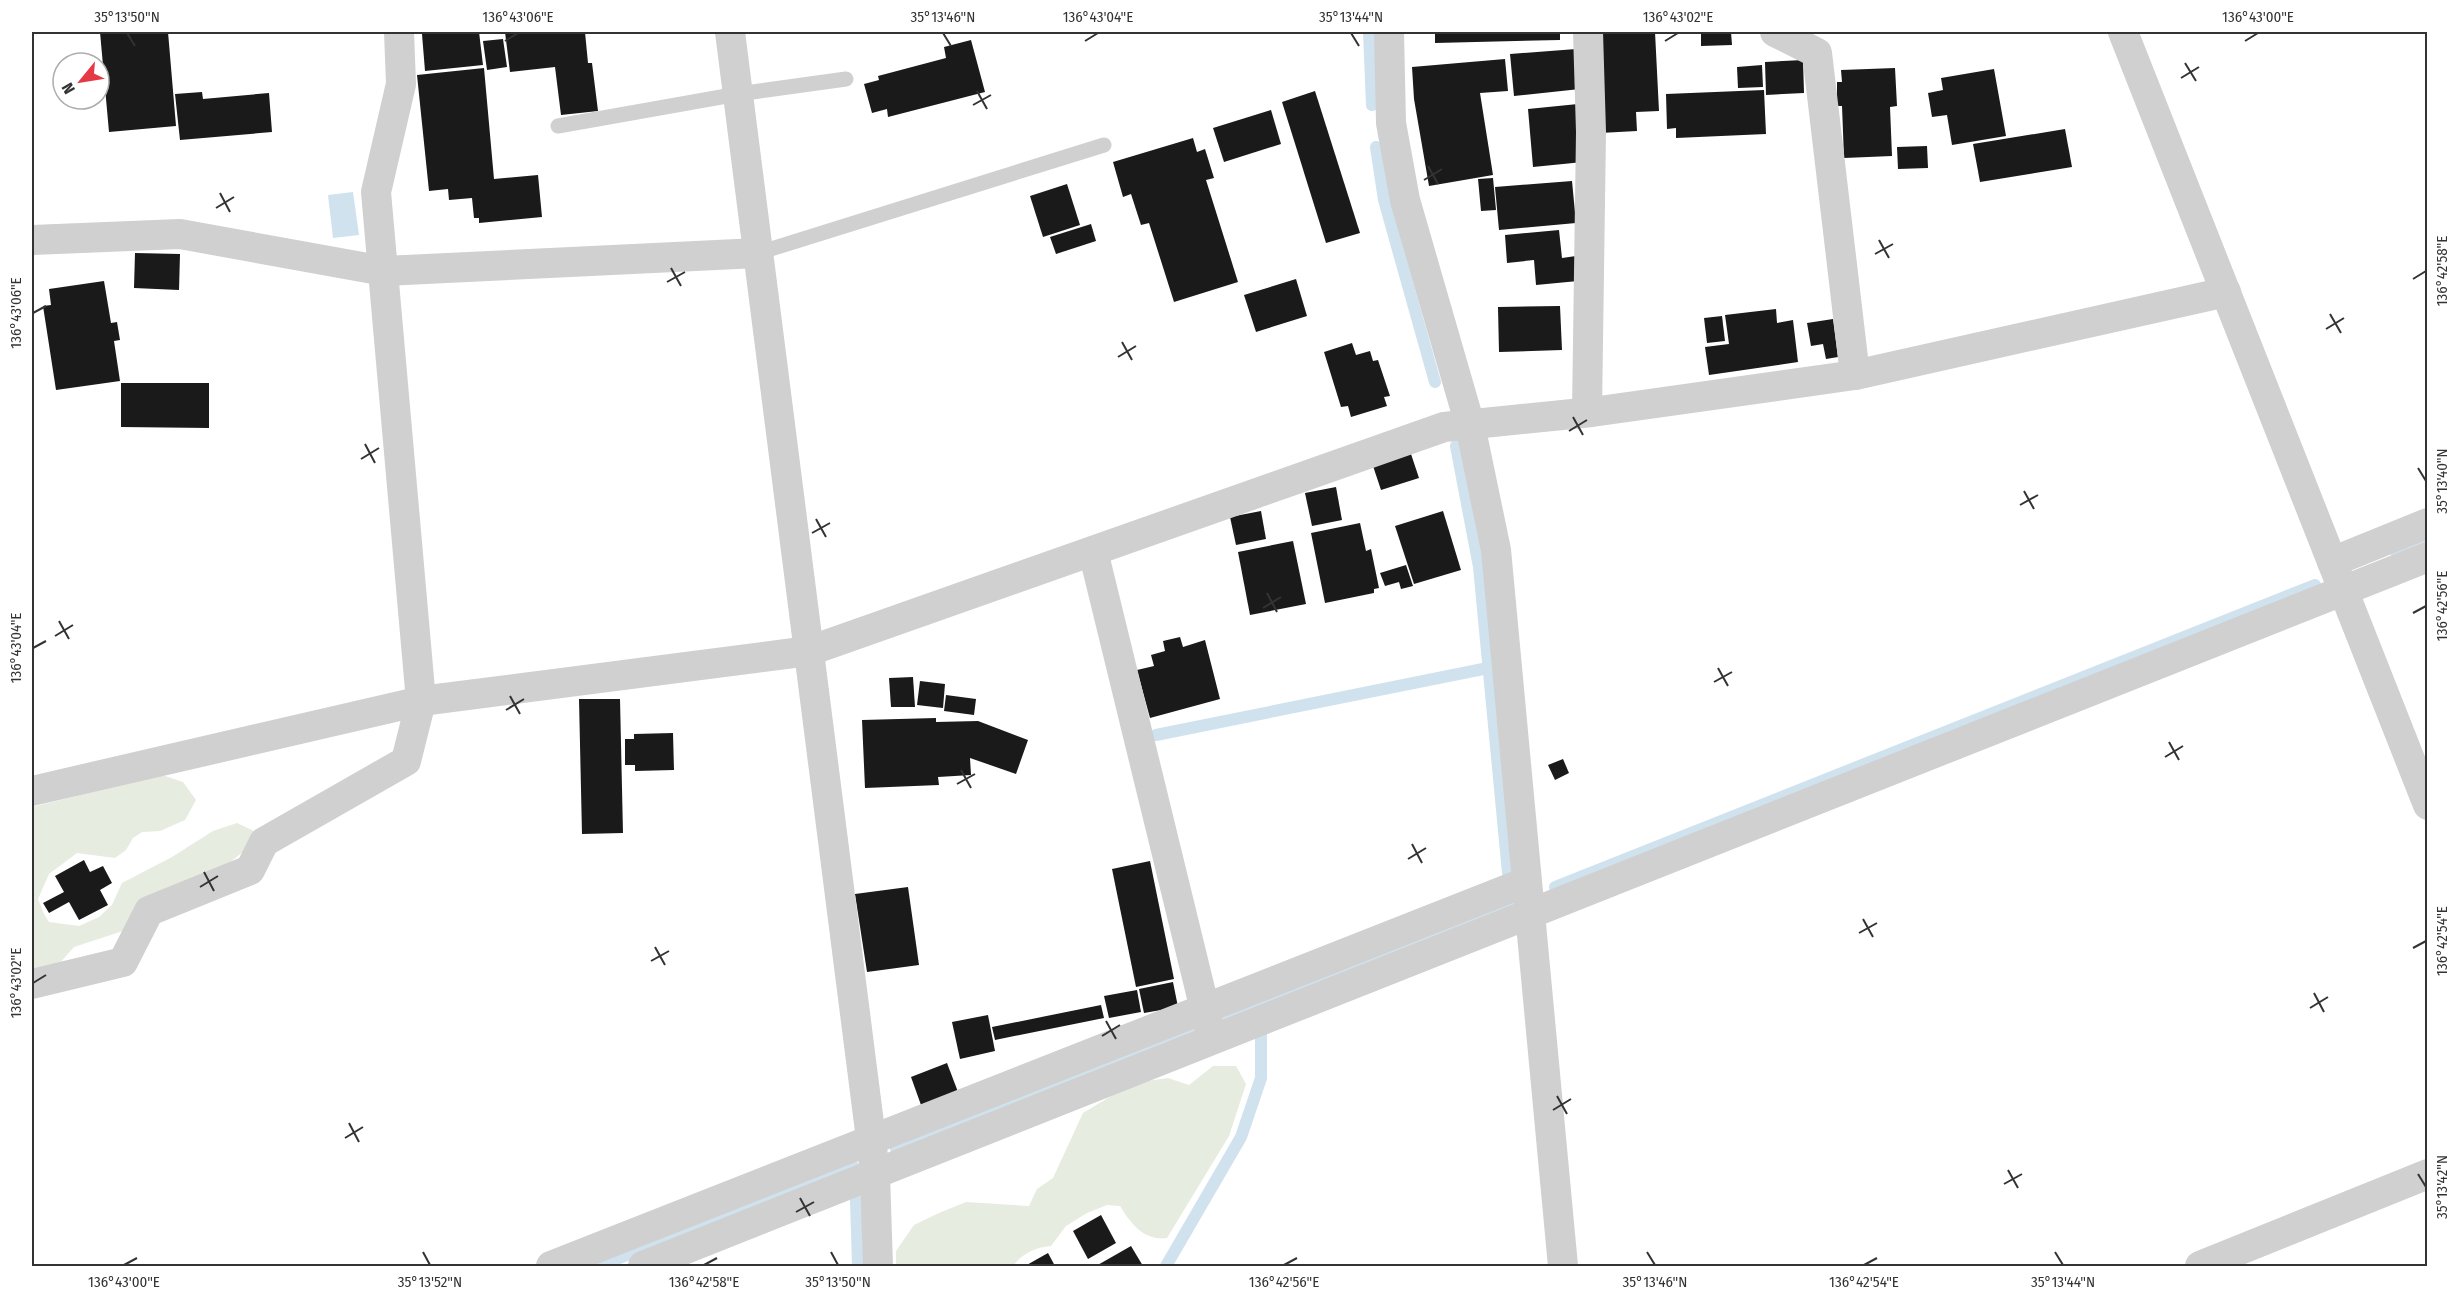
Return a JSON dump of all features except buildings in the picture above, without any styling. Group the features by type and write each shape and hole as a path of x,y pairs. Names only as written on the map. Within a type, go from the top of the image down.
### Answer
{"street":[{"path":"32,984 123,962 149,911 250,870 264,842 406,761 421,701 376,192 401,84 399,32"},
{"path":"730,32 871,1139 875,1174 878,1266"},
{"path":"1389,32 1391,123 1405,200 1470,425 1496,550 1563,1266"},
{"path":"1587,412 1591,132 1588,32"},
{"path":"1775,32 1818,53 1855,375"},
{"path":"2123,32 2427,805"},
{"path":"32,240 180,234 384,271 758,253"},
{"path":"32,791 421,701 809,651 1444,427 1587,412 1855,375 2226,292"},
{"path":"2332,562 2427,523"},
{"path":"1093,551 1212,1040"},
{"path":"643,1266 2427,557"},
{"path":"551,1266 1526,882"},
{"path":"2200,1266 2427,1174"}],"lane":[{"path":"558,126 738,94 846,79"},
{"path":"758,253 1104,145"}],"shaded area":[{"path":"162,775 183,782 196,800 185,820 160,831 142,832 133,838 126,850 115,858 77,853 49,874 38,899 49,922 79,926 99,917 112,905 122,883 172,857 213,831 237,823 256,832 244,851 224,867 123,931 74,947 58,965 32,972 32,807"},
{"path":"1213,1066 1236,1066 1246,1084 1229,1136 1167,1238 1145,1234 1134,1225 1120,1206 1107,1205 1087,1213 1066,1226 1051,1246 1029,1252 1013,1266 896,1266 896,1251 914,1225 939,1213 966,1202 1029,1206 1037,1189 1053,1178 1083,1113 1133,1083 1168,1078 1189,1085"}],"water":[{"path":"353,192 359,235 333,238 328,195"}],"waterway":[{"path":"1369,32 1372,105"},
{"path":"1376,147 1384,200 1435,382"},
{"path":"1456,446 1479,567 1508,873"},
{"path":"2396,552 2428,540"},
{"path":"1555,887 2315,585"},
{"path":"1156,735 1488,668"},
{"path":"1228,1016 1509,905"},
{"path":"896,1149 1194,1030"},
{"path":"1166,1266 1241,1137 1261,1078 1261,1036"},
{"path":"599,1266 853,1166"},
{"path":"856,1200 858,1266"}]}
